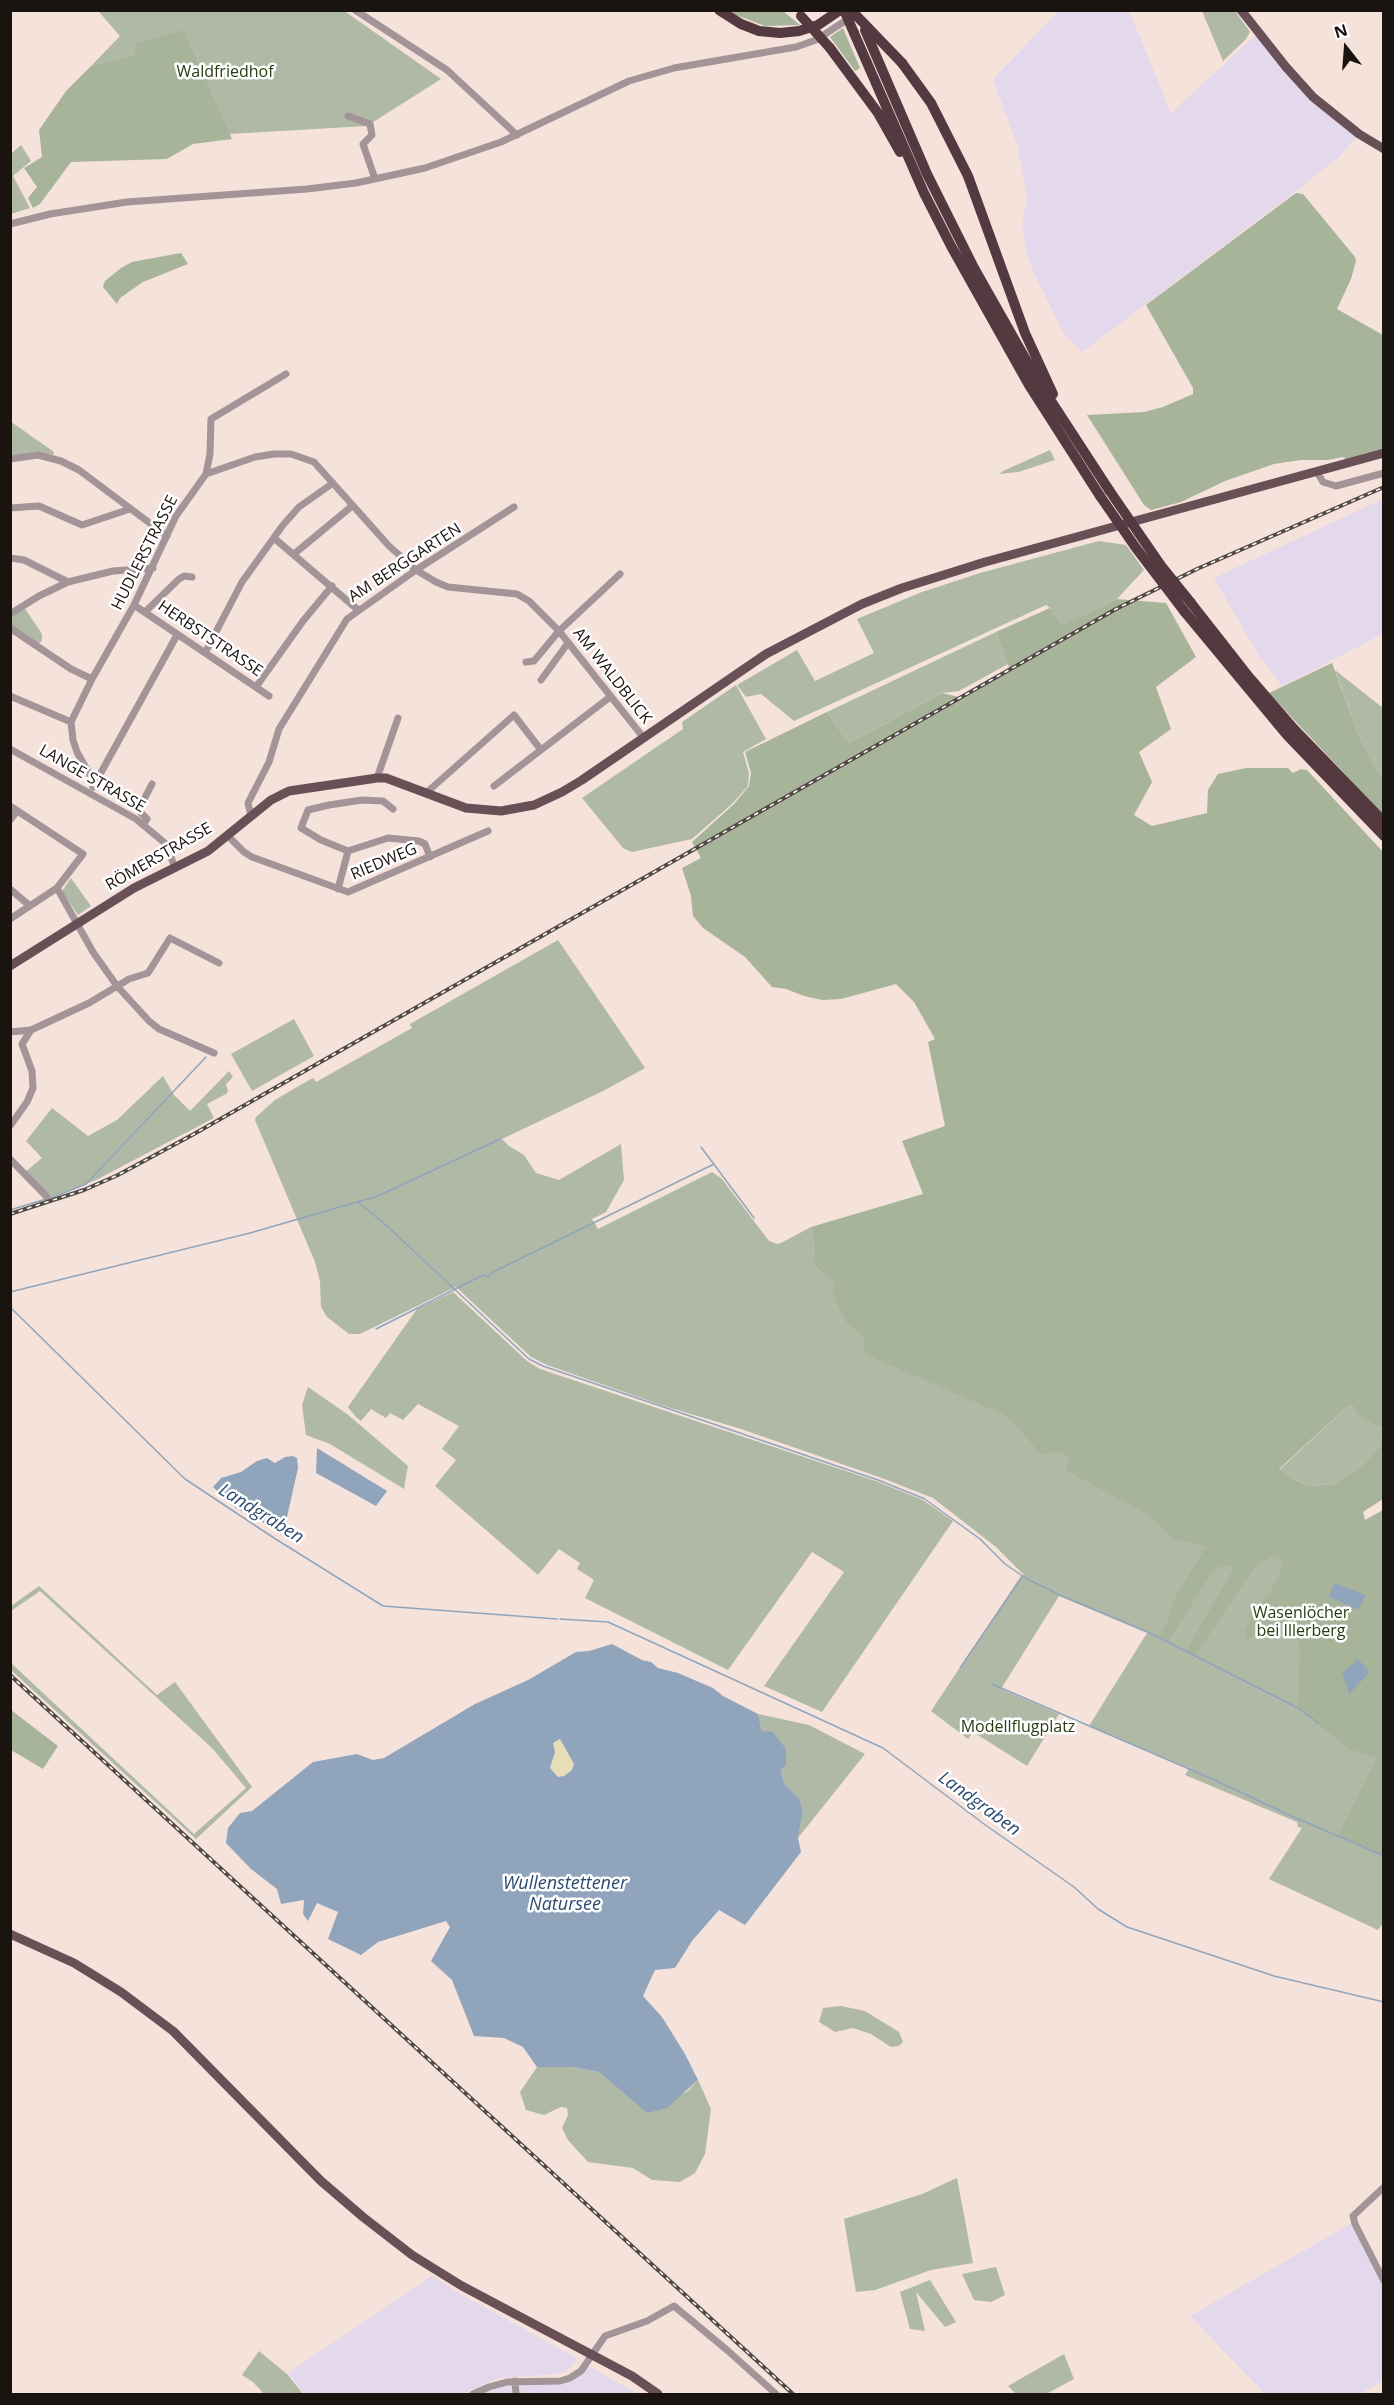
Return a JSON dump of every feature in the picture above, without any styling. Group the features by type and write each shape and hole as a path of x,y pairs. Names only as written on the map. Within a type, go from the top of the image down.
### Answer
{"highway":[{"path":"718,10 750,28 780,33 799,31 818,25 842,10 860,32 974,268 1032,372 1084,453"},
{"path":"851,10 902,63 931,103 955,148 968,176 1025,333 1045,379 1105,493"},
{"path":"857,10 860,32 924,193 1008,349 1105,493 1162,567 1187,607 1381,827"},
{"path":"798,13 830,48 878,113 918,188 924,193"}],"main road":[{"path":"1241,10 1271,50 1313,97 1359,134 1383,149"},
{"name":"RÖMERSTRASSE","path":"10,966 134,888 208,851 271,800 288,791 376,778 396,781 466,808 501,811 534,805 582,780 685,708 792,639 862,604 902,588 985,562 1383,453"},
{"path":"10,1934 74,1963 121,1992 173,2031 321,2181 412,2255 514,2315 592,2354 658,2394"}],"street":[{"path":"355,10 447,70 517,135"},
{"path":"10,224 50,214 126,202 307,189 375,179 449,162 517,135 603,92 649,74 707,61 776,51 816,40 857,10"},
{"path":"348,116 370,124 372,135 363,144 375,179"},
{"path":"286,374 212,419 210,454 206,474 254,458 274,454 291,454 314,462 389,546 416,570"},
{"path":"10,459 38,455 60,460 79,470 167,536"},
{"path":"1317,472 1323,482 1336,486 1383,473"},
{"name":"HUDLERSTRASSE","path":"71,722 92,679 134,605 184,503 206,474"},
{"path":"206,653 242,582 274,538 299,507 333,483"},
{"path":"10,508 39,506 82,525 130,509"},
{"path":"294,554 352,506"},
{"name":"AM BERGGARTEN","path":"251,816 248,803 269,762 279,729 347,619 357,609 514,507"},
{"path":"274,538 357,609"},
{"path":"10,558 24,560 68,582"},
{"path":"10,614 68,582 113,571 153,568"},
{"name":"AM WALDBLICK","path":"416,570 448,587 517,594 529,601 559,631 643,737"},
{"name":"AM WALDBLICK","path":"526,662 534,661 559,631 620,574"},
{"path":"145,612 179,579 184,576 192,577"},
{"path":"256,687 303,621 332,586"},
{"name":"HERBSTSTRASSE","path":"134,605 269,696"},
{"path":"10,628 71,669 92,679"},
{"path":"91,792 177,635"},
{"path":"541,680 568,643"},
{"path":"10,696 71,722 77,752 95,784"},
{"path":"494,786 610,697"},
{"path":"426,793 514,715 541,750"},
{"path":"376,778 398,718"},
{"name":"LANGE STRASSE","path":"11,749 91,792 143,825 166,844 174,867"},
{"path":"143,825 147,819 141,813 140,807 152,783"},
{"path":"393,809 383,801 362,800 308,810 301,828 304,832 348,851 387,838 419,841 425,844 430,857"},
{"path":"10,820 14,809 83,854 57,888 10,919"},
{"name":"RIEDWEG","path":"227,836 252,858 348,892 488,831"},
{"path":"338,890 348,851"},
{"path":"57,888 76,924 117,986 159,1029 214,1053"},
{"path":"10,889 30,906"},
{"path":"10,1032 31,1030 89,1003 117,986 148,973 170,938 219,963"},
{"path":"10,1126 27,1102 33,1088 32,1071 22,1044 31,1030"},
{"path":"10,1160 47,1197"},
{"path":"1383,2187 1353,2216 1383,2281"},
{"path":"473,2394 498,2384 515,2381 560,2381 570,2378 581,2371 605,2336 646,2321 674,2306 728,2350 776,2394"},
{"path":"515,2381 516,2394"}],"shaded area":[{"path":"1059,11 1129,11 1171,113 1257,34 1285,68 1358,135 1340,156 1299,189 1082,352 1064,334 1026,252 1022,225 1027,199 1018,148 993,79"},
{"path":"1383,499 1383,634 1282,686 1259,656 1214,578"},
{"path":"1352,2223 1383,2287 1383,2381 1359,2394 1265,2394 1190,2316"},
{"path":"432,2276 577,2360 566,2371 557,2374 500,2378 461,2394 305,2394 288,2373"},
{"path":"587,2365 638,2394 474,2394 498,2384 561,2381"}],"green space":[{"name":"Waldfriedhof","path":"343,10 441,79 367,126 194,136 136,53 136,55 91,66 120,36 100,11"},
{"path":"730,11 783,11 800,25 765,26"},
{"path":"1202,11 1235,11 1250,32 1246,39 1223,61"},
{"path":"843,28 860,68 855,71 830,37"},
{"path":"183,30 232,139 193,144 167,159 71,162 40,204 33,208 28,198 37,187 24,168 42,157 39,130 66,91 91,66 135,55 136,44"},
{"path":"21,145 31,161 13,176 30,208 11,214 11,154"},
{"path":"1296,193 1303,194 1355,257 1351,279 1337,309 1383,335 1383,453 1351,462 1343,457 1274,464 1225,481 1181,502 1151,510 1144,505 1087,415 1144,412 1163,407 1193,394 1193,388 1146,305"},
{"path":"181,253 188,264 143,282 120,298 117,304 103,287 105,281 132,262"},
{"path":"10,421 54,452 53,455 37,452 11,456"},
{"path":"1050,450 1055,460 1018,472 999,474 1003,471"},
{"path":"1099,541 1126,545 1144,570 1117,599 1060,627 1046,605 794,721 761,694 746,697 737,685 797,650 815,681 874,653 857,619 922,592 980,573"},
{"name":"Wasenlöcher bei Illerberg","path":"1117,599 1166,603 1196,657 1156,687 1171,729 1139,752 1152,782 1134,815 1152,826 1207,813 1208,790 1218,774 1246,768 1288,768 1293,773 1301,769 1307,770 1383,852 1383,1429 1365,1421 1354,1407 1348,1406 1279,1469 1293,1479 1310,1486 1333,1484 1360,1467 1383,1443 1383,1499 1363,1512 1365,1520 1383,1510 1383,1856 1338,1836 1377,1758 1349,1749 1298,1707 1300,1648 1291,1621 1261,1628 1248,1640 1244,1630 1278,1579 1283,1561 1274,1556 1256,1565 1195,1656 1186,1651 1235,1566 1222,1566 1212,1572 1168,1642 1159,1637 1168,1620 1173,1601 1206,1547 1174,1539 1152,1517 1066,1470 1069,1457 1060,1451 1042,1455 1007,1416 865,1354 864,1337 848,1326 833,1295 834,1284 813,1264 814,1244 811,1227 923,1194 902,1141 945,1126 928,1042 935,1039 914,1002 896,984 841,999 822,1000 772,987 745,957 703,928 693,916 691,896 682,868 701,858 692,842 734,804 749,786 751,773 745,752 827,712 849,743 942,693 963,698 1010,670 996,632 1050,608 1061,626"},
{"path":"24,607 42,634 42,641 36,645 11,628 10,615"},
{"path":"996,632 1008,664 959,691 942,693 849,743 827,712"},
{"path":"1332,663 1358,733 1377,772 1383,777 1383,815 1269,693"},
{"path":"1335,670 1383,708 1383,777 1377,773 1358,733"},
{"path":"736,685 766,739 743,752 749,773 748,786 733,803 692,839 632,852 623,848 582,798 683,729 682,722"},
{"path":"71,878 91,906 78,915 62,891"},
{"path":"558,940 645,1068 603,1091 502,1139 524,1155 536,1173 559,1180 621,1144 624,1180 606,1212 592,1219 598,1229 712,1172 722,1179 769,1241 781,1243 811,1227 814,1244 813,1264 834,1284 848,1326 864,1337 1383,1552 1384,1922 1378,1930 1269,1879 1302,1828 1298,1827 1297,1822 1185,1775 1189,1768 1089,1726 1147,1633 1059,1596 1001,1689 1059,1714 1027,1766 973,1732 968,1739 931,1711 1021,1576 1024,1575 996,1547 933,1498 741,1429 664,1406 547,1365 531,1357 456,1287 360,1334 349,1334 327,1317 321,1307 320,1281 315,1262 255,1120 256,1117 275,1100 297,1087 313,1078 316,1082 412,1028 410,1024"},
{"path":"294,1019 314,1056 252,1091 231,1054"},
{"path":"229,1071 233,1077 226,1084 228,1091 226,1094 207,1104 214,1118 96,1180 49,1198 24,1173 42,1158 26,1141 52,1108 88,1136 117,1120 163,1076 174,1095 190,1111"},
{"path":"453,1292 527,1361 540,1369 876,1481 923,1500 953,1521 822,1712 764,1686 844,1572 812,1552 728,1670 585,1598 594,1580 577,1569 580,1563 559,1549 538,1575 435,1486 456,1460 442,1449 459,1426 418,1404 403,1420 390,1413 386,1418 371,1409 361,1421 356,1417 348,1407 417,1309"},
{"path":"308,1387 347,1414 408,1466 404,1489 330,1444 306,1435 302,1405"},
{"path":"1348,1406 1354,1407 1365,1421 1383,1429 1383,1443 1360,1467 1333,1484 1310,1486 1279,1470"},
{"path":"39,1586 157,1695 175,1682 252,1787 196,1839 11,1670 11,1663 194,1834 246,1788 212,1748 40,1591 11,1611 11,1606"},
{"path":"11,1710 58,1746 43,1769 11,1750"},
{"path":"758,1714 809,1725 865,1754 798,1838 803,1812 800,1799 784,1783 781,1769 762,1731"},
{"path":"841,2006 865,2011 899,2032 903,2042 899,2046 891,2047 871,2034 853,2028 835,2032 819,2022 823,2008"},
{"path":"537,2067 571,2067 599,2072 648,2113 688,2091 698,2080 711,2109 705,2154 695,2173 680,2182 652,2180 633,2168 588,2162 568,2140 562,2128 568,2115 567,2108 561,2107 544,2115 526,2110 520,2092"},
{"path":"957,2178 973,2263 931,2270 875,2290 856,2292 844,2219 922,2194"},
{"path":"996,2267 1005,2295 991,2302 974,2300 962,2274"},
{"path":"930,2280 956,2322 945,2327 916,2292 925,2331 910,2329 900,2292"},
{"path":"259,2351 287,2374 303,2394 264,2394 253,2382 242,2375"},
{"path":"1064,2354 1074,2379 1046,2394 1016,2394 1008,2386"}],"sand":[{"path":"560,1738 574,1764 573,1770 558,1777 550,1769 555,1752 553,1743"}],"water":[{"path":"317,1448 387,1491 376,1506 316,1473"},
{"path":"285,1457 297,1458 298,1468 285,1526 276,1528 255,1519 233,1506 213,1487 221,1478 241,1472 257,1461 267,1458 275,1463"},
{"path":"1334,1583 1366,1595 1358,1610 1329,1597"},
{"name":"Wullenstettener Natursee","path":"612,1644 642,1660 651,1662 658,1668 678,1673 713,1688 723,1696 758,1714 762,1731 773,1732 786,1749 786,1765 781,1769 784,1783 800,1799 803,1812 798,1838 801,1852 745,1925 719,1910 692,1941 675,1968 655,1970 643,1996 662,2017 698,2080 667,2108 647,2113 599,2072 571,2067 537,2067 523,2047 504,2038 474,2036 452,1980 431,1961 450,1927 446,1921 378,1942 361,1955 328,1939 338,1912 317,1903 308,1921 303,1914 304,1900 281,1904 277,1889 251,1869 226,1843 228,1828 240,1813 252,1811 313,1762 357,1754 373,1760 384,1758 475,1704 528,1680 576,1652 589,1651","holes":["560,1739 574,1764 572,1770 558,1777 550,1768 555,1752 553,1743"]},
{"path":"1358,1659 1370,1672 1349,1694 1342,1673"}],"waterway":[{"path":"51,1198 86,1184 206,1057"},
{"path":"10,1292 250,1233 378,1196 500,1139"},
{"path":"701,1147 754,1218"},
{"path":"376,1329 483,1275 489,1277 491,1273 714,1164"},
{"path":"10,1210 46,1199"},
{"path":"358,1202 386,1225 529,1359 543,1366 878,1480 925,1499"},
{"name":"Landgraben","path":"10,1307 185,1479 383,1606 557,1619"},
{"path":"926,1500 980,1539 1005,1564 1027,1579 1054,1592"},
{"path":"960,1668 1022,1577"},
{"path":"1055,1593 1148,1632 1298,1708 1318,1723"},
{"name":"Landgraben","path":"560,1619 608,1622 883,1748 984,1824 1074,1887 1098,1909 1127,1927 1274,1976 1384,2002"},
{"path":"992,1684 1210,1778 1300,1820"},
{"path":"1301,1820 1384,1856"}],"railway":[{"path":"10,1214 84,1190 118,1175 194,1134 1116,609 1197,569 1384,487"},
{"path":"10,1675 793,2394"}],"park label":[{"name":"Modellflugplatz","path":"1018,1727"}]}
